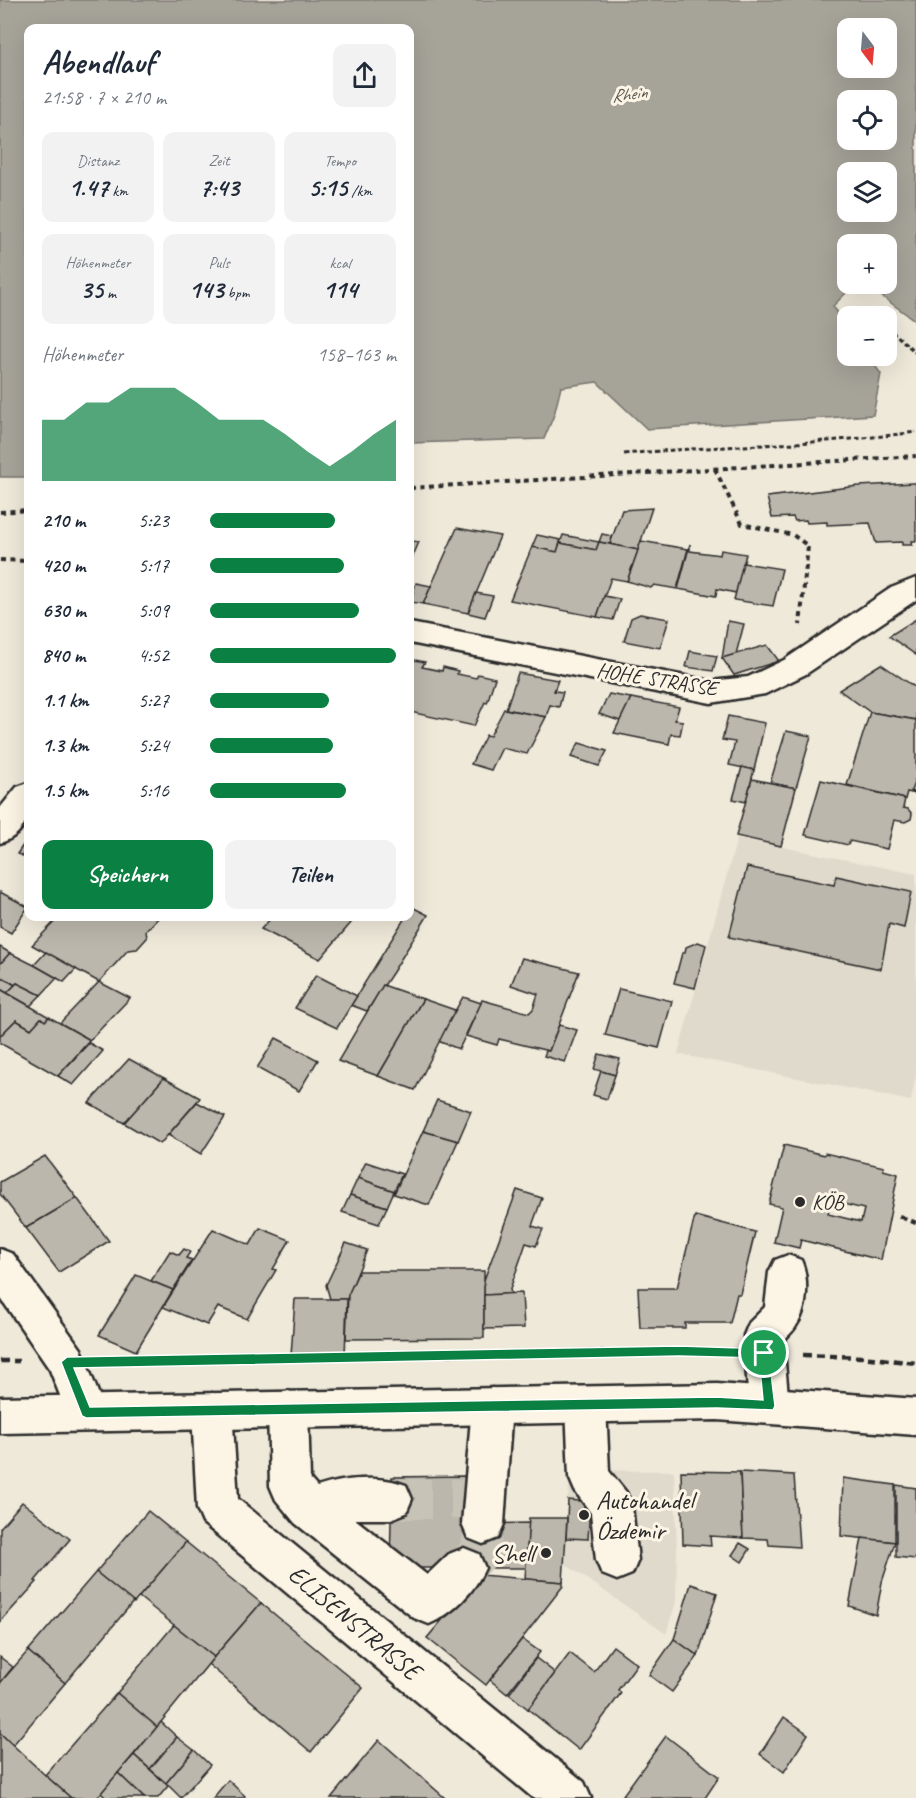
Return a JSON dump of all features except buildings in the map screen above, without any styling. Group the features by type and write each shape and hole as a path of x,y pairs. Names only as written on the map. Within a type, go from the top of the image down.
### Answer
{"street":[{"name":"HOHE STRASSE","path":"414,634 711,692 754,687 795,667 916,588"},
{"path":"0,831 24,800"},
{"path":"0,1266 67,1362 86,1413"},
{"path":"769,1406 763,1335 783,1314 788,1272"},
{"path":"0,1414 717,1402 916,1417"},
{"path":"586,1405 589,1477 611,1506 617,1560"},
{"path":"478,1507 492,1406"},
{"path":"288,1409 290,1486 310,1509 429,1603 464,1568"},
{"name":"ELISENSTRASSE","path":"212,1411 218,1509 568,1798"},
{"path":"310,1509 337,1500 391,1499"}],"path":[{"path":"897,336 916,353"},
{"path":"624,454 692,448 739,448 785,443 856,440 916,432"},
{"path":"414,488 916,456"},
{"path":"715,469 742,524 793,535 808,546 795,667"},
{"path":"0,512 24,510"},
{"path":"0,560 24,561"},
{"path":"899,1216 916,1223"},
{"path":"0,1361 67,1362 679,1351 862,1357 916,1363"}],"shaded area":[{"path":"737,838 916,874 916,1074 911,1101 678,1054"},
{"path":"570,1470 674,1471 677,1548 676,1602 666,1634 564,1563"}],"water":[{"name":"Rhein","path":"0,0 916,0 916,321 878,294 897,294 897,234 837,234 837,294 845,294 833,306 837,312 837,366 875,366 881,374 873,415 647,429 597,382 561,387 554,415 544,439 414,443 414,24 24,24 24,477 0,477"}],"tunnel":[{"path":"391,1499 465,1499"},
{"path":"464,1568 481,1551 483,1524"}],"place":[{"name":"KÖB","path":"800,1202"},
{"name":"Autohandel Özdemir","path":"584,1515"},
{"name":"Shell","path":"546,1553"}],"route":[{"path":"563,1352 764,1353 769,1406 717,1402 86,1413 67,1362 563,1352"}]}
